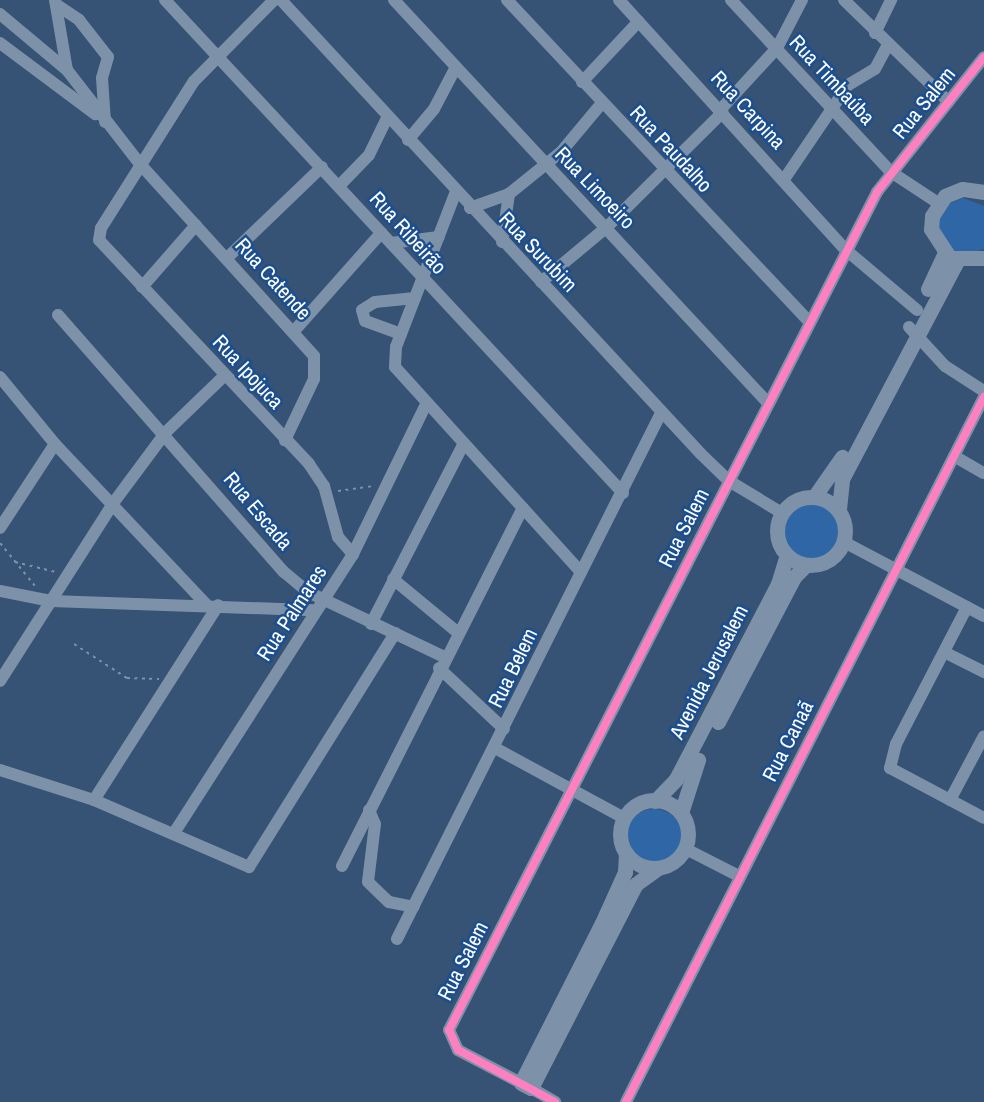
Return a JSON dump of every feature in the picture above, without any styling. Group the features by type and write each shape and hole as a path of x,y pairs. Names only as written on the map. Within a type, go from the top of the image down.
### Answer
{"street":[{"name":"Rua Ribeirão","path":"165,0 218,53 423,279 623,493"},
{"path":"140,164 218,53 274,0"},
{"name":"Rua Surubim","path":"282,0 455,194 541,282 661,413 729,481 782,513"},
{"name":"Rua Limoeiro","path":"394,0 544,165 607,227 768,403"},
{"name":"Rua Paudalho","path":"507,0 664,171 809,322"},
{"name":"Rua Carpina","path":"619,0 785,178 846,250 917,310"},
{"name":"Rua Timbaúba","path":"731,0 891,172 938,203"},
{"path":"541,282 607,227 722,111 777,48 802,0"},
{"path":"844,0 875,33 948,102"},
{"path":"875,33 891,0"},
{"path":"56,2 67,70"},
{"path":"56,2 79,21 108,57 102,78 105,122"},
{"path":"0,14 67,70 105,122"},
{"path":"582,82 639,21"},
{"path":"0,43 105,122"},
{"path":"785,178 848,85 875,69 888,45"},
{"name":"Rua Salem","path":"526,1086 458,1050 448,1036 570,788 846,250 891,172 984,57"},
{"path":"408,140 434,109 456,67"},
{"path":"470,208 509,194 544,165 602,103"},
{"path":"339,186 369,155 387,118"},
{"name":"Rua Catende","path":"105,122 140,164 295,330 316,369 285,440"},
{"name":"Rua Ipojuca","path":"140,164 101,228 102,243 285,440 327,496 338,537 353,554"},
{"path":"228,257 322,167"},
{"path":"951,257 931,229 938,203 984,179"},
{"path":"962,189 984,192"},
{"path":"455,194 401,334 395,367 463,445 581,572"},
{"path":"502,242 509,194"},
{"path":"142,287 196,225"},
{"path":"295,330 381,233"},
{"path":"391,243 439,237"},
{"path":"951,257 984,258"},
{"path":"912,332 917,310 951,257"},
{"path":"814,497 832,476 862,428 951,257"},
{"path":"401,334 365,321 362,310 375,302 415,298"},
{"name":"Rua Escada","path":"58,315 166,432 284,572 308,592 327,598 370,624 395,633 442,663 504,729"},
{"path":"912,332 945,366 984,392"},
{"path":"0,681 49,600 67,577 114,502 166,432 224,376"},
{"path":"0,378 55,444 212,604"},
{"name":"Rua Canaã","path":"626,1102 984,397"},
{"name":"Rua Palmares","path":"174,833 313,610 327,598 353,554 426,404"},
{"name":"Rua Belem","path":"397,939 623,493 661,413"},
{"path":"862,428 842,479 839,509 844,542 967,607 983,612"},
{"path":"0,528 55,444"},
{"path":"370,624 463,445"},
{"path":"954,456 984,472"},
{"path":"807,565 787,555 777,535 782,513 796,500 814,497 839,509"},
{"path":"342,866 442,663 523,508"},
{"name":"Avenida Jerusalem","path":"686,849 688,828 681,813 689,778 708,731 758,634 794,577 807,565 829,560 844,542"},
{"name":"Avenida Jerusalem","path":"758,634 787,555"},
{"path":"393,579 458,632"},
{"path":"0,591 49,600 212,604 313,610"},
{"path":"94,800 171,679 212,604"},
{"path":"967,607 889,762 900,777 984,818"},
{"path":"0,770 94,800 174,833 245,866 254,863 395,633"},
{"path":"944,652 984,672"},
{"name":"Avenida Jerusalem","path":"624,818 636,806 656,801 676,779 708,731"},
{"path":"950,800 984,736"},
{"path":"495,748 624,818 621,837 626,853 626,872 526,1086"},
{"path":"656,801 681,813"},
{"path":"369,810 375,824 368,882 389,902 414,907"},
{"path":"526,1086 636,884 658,868 674,862 686,849 739,876"},
{"path":"626,853 640,865 658,868"},
{"path":"526,1086 555,1102"}],"path":[{"path":"327,496 350,485 385,488"},
{"path":"0,543 49,600"},
{"path":"15,562 67,577"},
{"path":"74,644 128,678 171,679"}],"shaded area":[{"path":"963,198 984,206 984,249 962,256 945,247 937,221 946,205"},
{"path":"812,504 823,506 836,517 841,533 839,544 828,557 812,562 801,560 788,549 783,533 785,522 796,509"},
{"path":"654,809 665,811 678,822 683,838 681,849 670,862 654,867 643,865 630,854 625,838 627,827 638,814"}],"cycle path":[{"path":"555,1102 458,1050 449,1030 877,192 984,57"},
{"path":"626,1102 984,397"}]}
